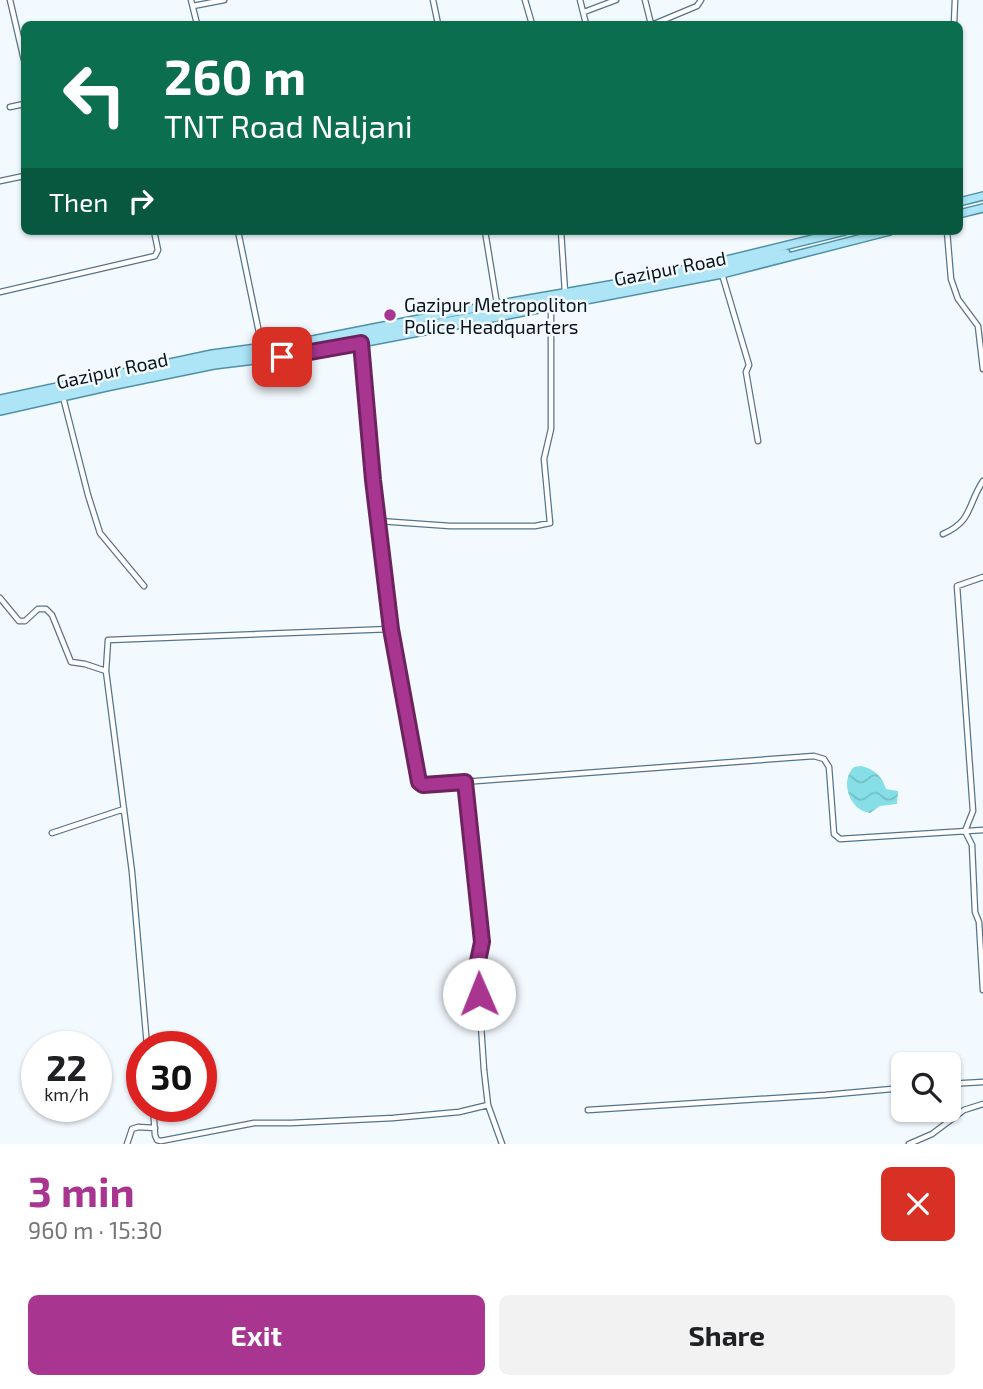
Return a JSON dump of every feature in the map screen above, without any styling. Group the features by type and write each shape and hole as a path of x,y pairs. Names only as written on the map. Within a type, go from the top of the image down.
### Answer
{"main road":[{"path":"963,201 983,196"},
{"path":"963,210 983,205"},
{"name":"Gazipur Road","path":"0,399 212,354 302,342 702,267 829,235"},
{"path":"0,405 213,360 304,348 641,285 855,235"},
{"name":"Gazipur Road","path":"0,411 214,365 304,354 722,274 874,235"}],"street":[{"path":"10,0 21,47"},
{"path":"195,21 192,3 224,0"},
{"path":"433,0 437,21"},
{"path":"525,0 531,21"},
{"path":"580,0 586,21"},
{"path":"584,12 616,0"},
{"path":"645,0 652,21"},
{"path":"660,21 697,6 701,0"},
{"path":"954,21 955,0"},
{"path":"9,107 21,105"},
{"path":"0,181 21,177"},
{"path":"0,292 155,256 158,250 155,235"},
{"path":"239,235 262,347"},
{"path":"486,235 496,304"},
{"path":"561,235 565,292"},
{"path":"947,235 951,279 958,299 978,326 983,369"},
{"path":"722,274 749,365 746,372 758,441"},
{"path":"379,521 450,526 535,526 550,523 544,459 551,429 551,306"},
{"path":"361,343 373,480 391,629 419,782 423,785 814,756 824,759 829,767 834,834 840,839 983,830"},
{"path":"62,396 100,533 144,586"},
{"path":"943,534 955,529 967,517 973,498 983,481"},
{"path":"983,577 957,586 973,811 965,831 972,845 983,990"},
{"path":"0,598 19,621 25,621 38,609 46,609 52,615 71,663 85,664 106,671"},
{"path":"146,1031 132,872 106,671 108,640 391,629"},
{"path":"465,782 482,942 477,966 488,1105 502,1144"},
{"path":"52,833 124,809"},
{"path":"961,1083 983,1082"},
{"path":"588,1110 891,1089"},
{"path":"909,1144 932,1134 964,1110 983,1104"},
{"path":"154,1122 157,1140 161,1141 254,1123 393,1118 459,1112 488,1105"},
{"path":"127,1144 132,1129 155,1128"}],"water":[{"path":"861,766 877,774 886,789 898,791 897,804 880,806 870,813 857,807 849,794 847,780 854,767"}],"place":[{"name":"Gazipur Metropoliton Police Headquarters","path":"390,315"}],"route":[{"path":"282,357 361,343 373,480 391,629 419,782 423,785 465,782 482,942 477,966 479,994"}]}
